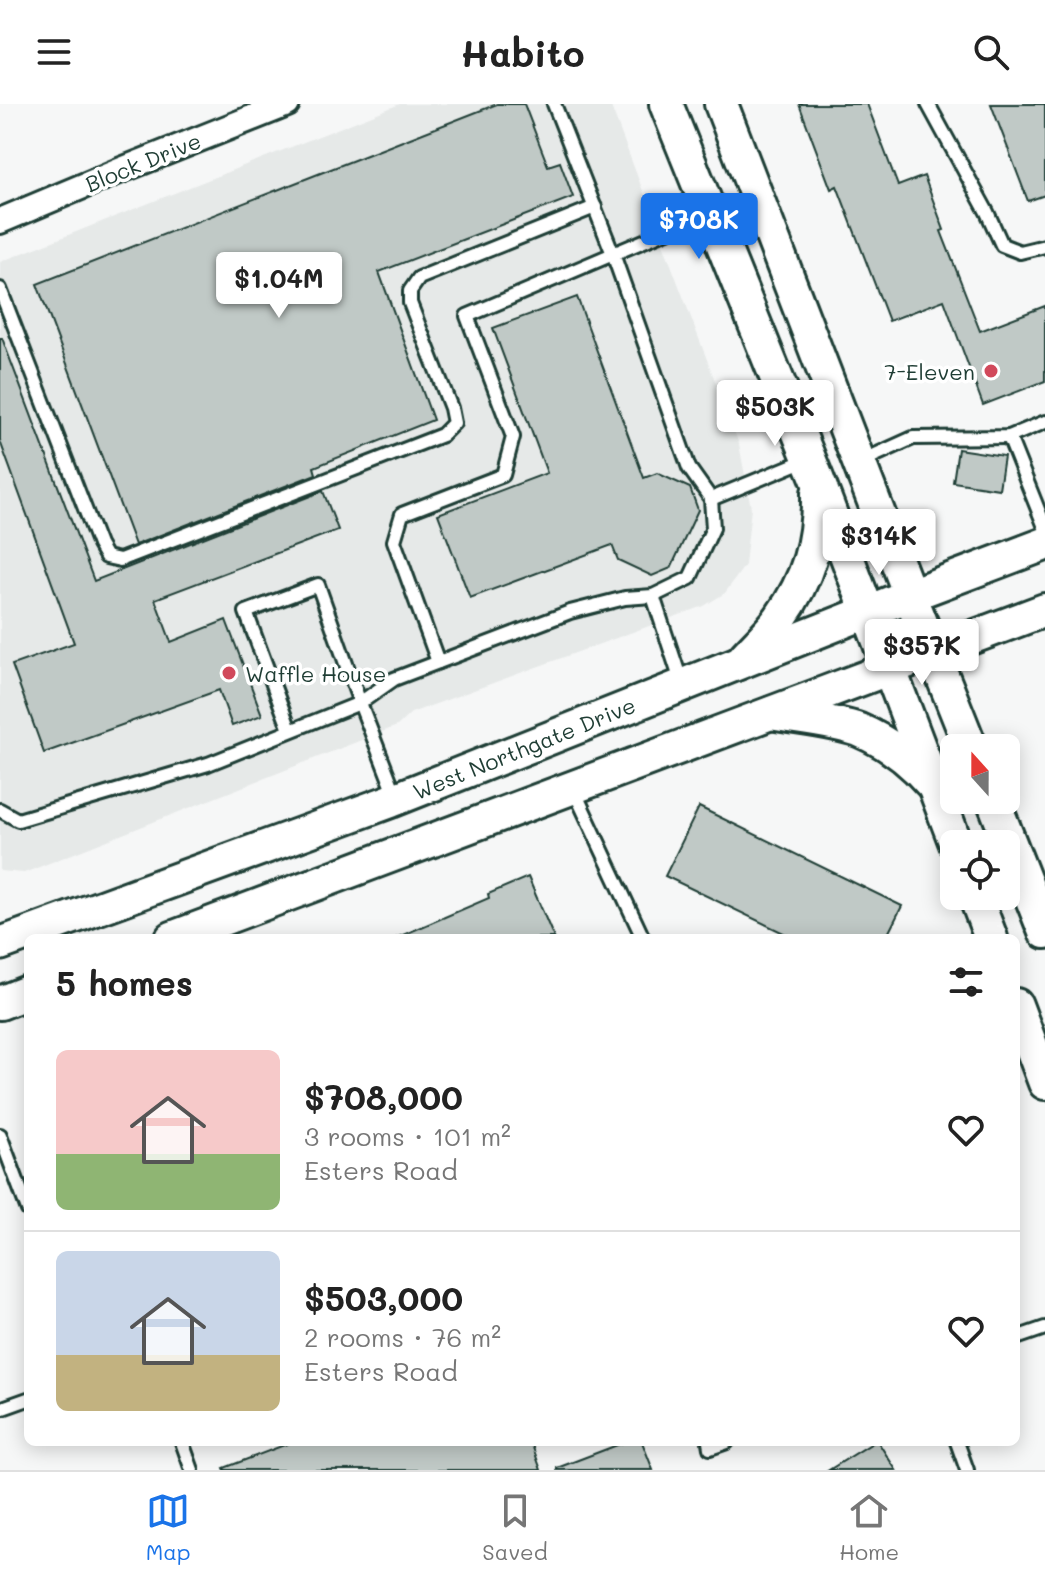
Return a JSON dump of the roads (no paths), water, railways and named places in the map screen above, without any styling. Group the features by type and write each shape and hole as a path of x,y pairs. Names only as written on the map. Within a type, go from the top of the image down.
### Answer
{"main road":[{"path":"666,104 814,468 951,830"},
{"path":"721,104 965,734"},
{"path":"741,662 779,619 812,556 819,517 814,468"},
{"name":"West Northgate Drive","path":"27,934 394,800 1045,544"},
{"path":"183,934 1045,610"},
{"path":"772,713 857,730 917,767 934,787"},
{"path":"394,800 410,849"},
{"path":"999,814 1045,932"},
{"path":"980,910 989,934"},
{"name":"West Northgate Drive","path":"0,944 24,935"},
{"path":"0,1003 24,994"},
{"path":"1020,1016 1045,1083"}],"street":[{"name":"Block Drive","path":"0,221 287,104"}],"lane":[{"path":"0,810 18,820 208,764 360,703 394,679 438,662 570,612 625,598 653,596 690,578 713,528 711,499 689,468 613,254 554,104"},
{"path":"928,104 1002,245 1020,252 1045,246"},
{"path":"0,289 99,545 106,557 120,560 442,435 454,423 451,408 410,303 410,291 419,278 595,207"},
{"path":"438,662 394,541 402,514 503,475 513,437 467,316 710,213"},
{"path":"859,462 913,438 1009,437 1045,422"},
{"path":"1009,437 1045,527"},
{"path":"711,499 814,468"},
{"path":"290,730 246,612 318,585 394,800"},
{"path":"653,596 683,685"},
{"path":"573,788 641,934"},
{"path":"0,1135 24,1199"},
{"path":"1020,1337 1045,1328"},
{"path":"0,1409 24,1400"},
{"path":"185,1446 192,1470"},
{"path":"958,1446 967,1470"}],"place":[{"name":"7-Eleven","path":"991,371"},
{"name":"Waffle House","path":"229,673"}]}
